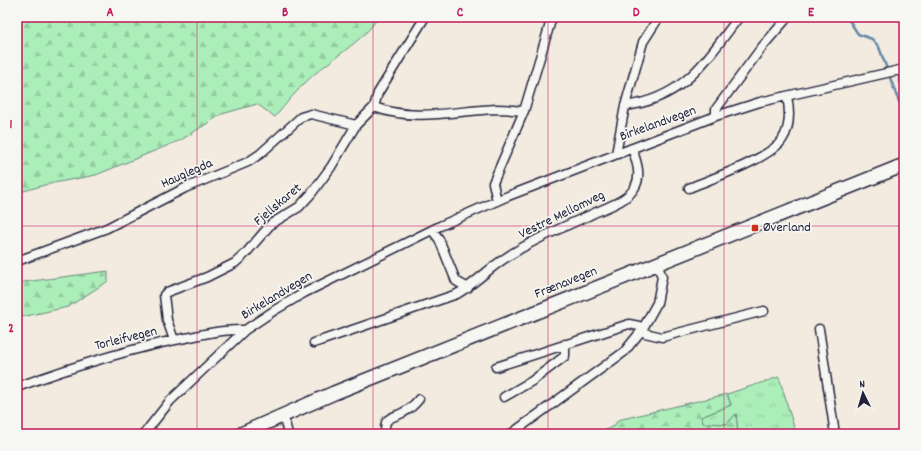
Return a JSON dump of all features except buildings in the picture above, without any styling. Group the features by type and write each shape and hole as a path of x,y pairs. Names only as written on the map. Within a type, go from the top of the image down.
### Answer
{"main road":[{"name":"Frænavegen","path":"241,434 284,414 904,165"}],"street":[{"name":"Fjellskaret","path":"174,340 167,320 163,300 167,292 207,277 234,263 246,253 271,224 299,206 311,194 331,167 356,126 374,107 378,93 425,17"},
{"path":"497,201 494,183 524,111 552,17"},
{"path":"616,154 625,106 642,42 659,17"},
{"path":"625,106 639,105 667,94 694,75 739,17"},
{"path":"716,116 716,109 720,103 762,47 788,17"},
{"name":"Birkelandvegen","path":"144,434 170,401 245,330 304,293 432,230 497,201 716,116 788,96 903,69 904,80"},
{"path":"689,188 724,174 768,152 781,140 788,126 790,111 788,96"},
{"path":"374,107 390,113 404,115 447,114 496,109 524,111"},
{"name":"Hauglegda","path":"20,260 107,228 185,188 248,162 260,154 301,117 311,114 356,126"},
{"name":"Vestre Mellomveg","path":"314,343 457,294 468,288 500,262 537,239 619,202 635,187 638,179 638,169 632,148"},
{"path":"432,230 439,239 456,282 468,288"},
{"path":"511,434 624,352 642,330 657,303 662,277 658,263"},
{"path":"496,367 629,324 639,326 642,330 656,336 669,336 764,311"},
{"name":"Torleifvegen","path":"17,387 90,361 174,340 226,329 245,330"},
{"path":"819,329 836,434"},
{"path":"504,397 532,381 565,356 565,344"},
{"path":"386,434 385,424 388,419 406,411 419,399"},
{"path":"284,414 288,434"}],"green space":[{"path":"17,17 378,17 365,34 304,84 275,117 257,104 222,114 181,140 96,175 48,184 17,193"},
{"path":"108,271 108,281 68,307 17,318 17,283"},
{"path":"779,377 796,434 738,434 736,414 727,424 703,423 701,417 731,405 727,394"},
{"path":"727,394 731,405 701,417 703,423 727,424 736,414 738,434 596,434 614,426 618,420"}],"waterway":[{"path":"847,17 858,34 872,39 879,47 904,112"},
{"path":"904,117 904,133"}],"place":[{"name":"Øverland","path":"755,228"}]}
